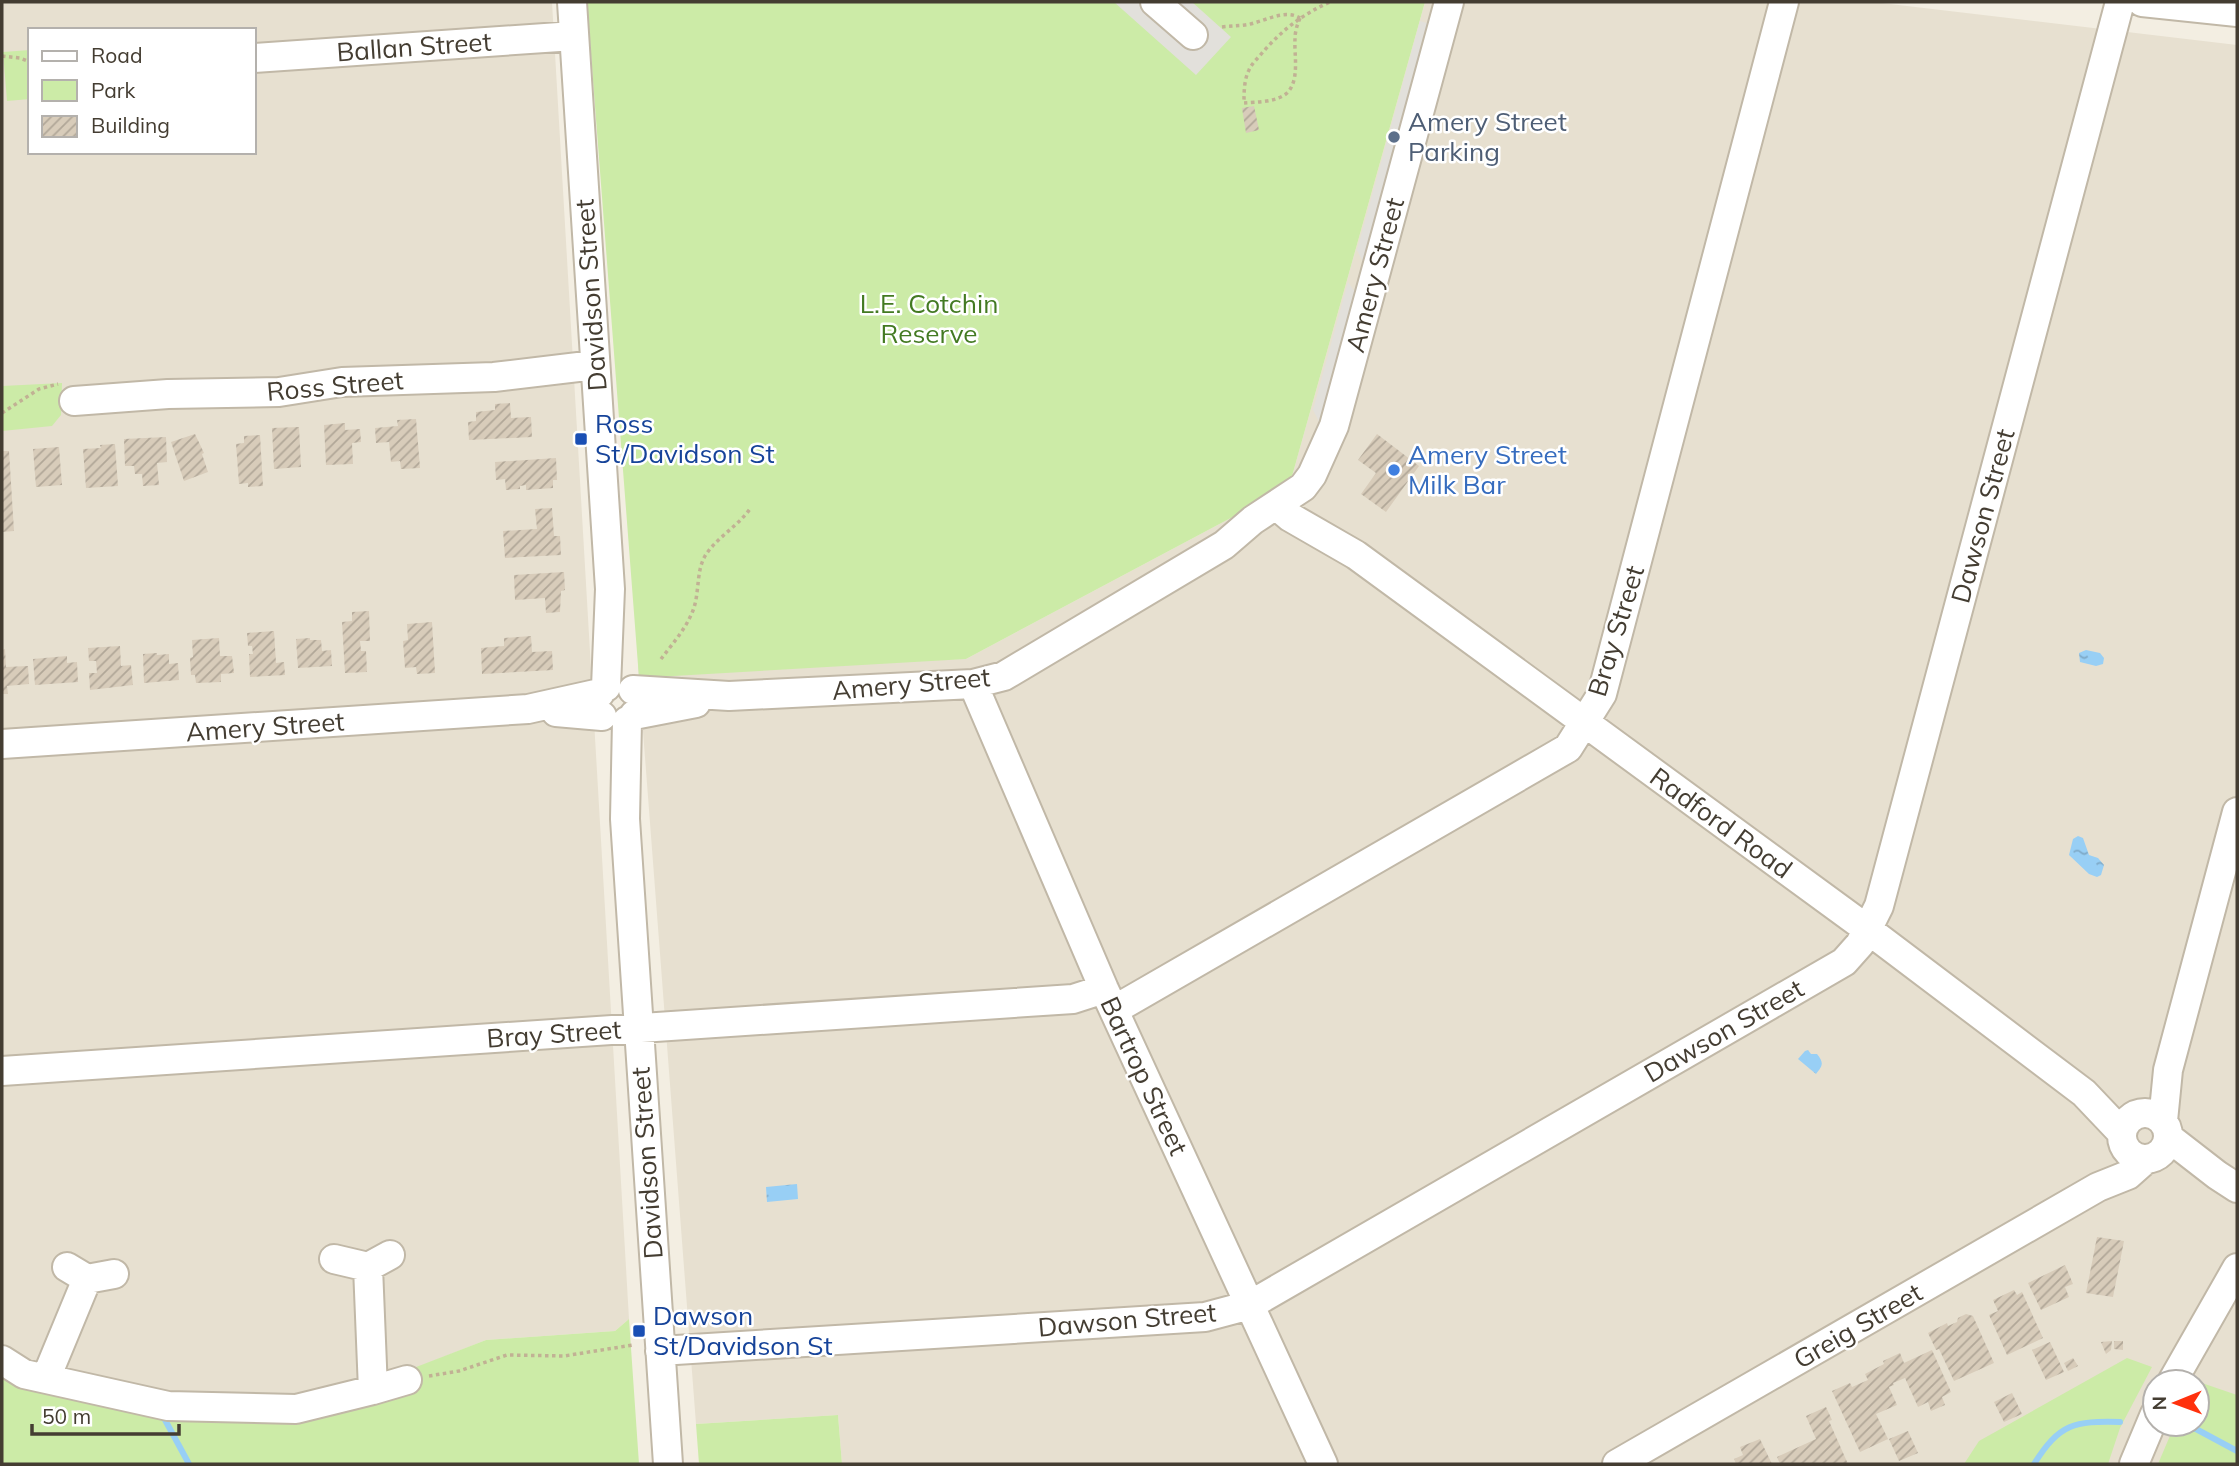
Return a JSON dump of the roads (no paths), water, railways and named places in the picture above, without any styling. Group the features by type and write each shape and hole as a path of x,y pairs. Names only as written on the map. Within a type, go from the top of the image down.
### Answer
{"street":[{"name":"Davidson Street","path":"572,2 639,1029 647,1348 668,1464"},
{"path":"1156,2 1193,35"},
{"name":"Amery Street","path":"2,744 729,696 973,684 1004,676 1224,545 1253,520 1296,503 1335,426 1449,2"},
{"name":"Bray Street","path":"2,1071 1073,999 1109,999 1568,748 1602,694 1784,2"},
{"name":"Dawson Street","path":"647,1348 1205,1317 1250,1305 1844,962 1860,944 1879,906 2120,2"},
{"path":"2142,2 2237,12"},
{"name":"Ballan Street","path":"256,58 574,36"},
{"name":"Ross Street","path":"68,392 279,392 342,382 494,377 595,365"},
{"name":"Radford Road","path":"1296,503 1356,555 1867,929 2084,1093 2145,1135 2227,1182"},
{"name":"Bartrop Street","path":"973,684 1109,999 1323,1464"},
{"path":"2145,1135 2168,1070 2237,812"},
{"name":"Greig Street","path":"1617,1464 2098,1187 2128,1175 2145,1135"},
{"path":"334,1258 379,1261 373,1390"},
{"path":"2180,1368 2237,1268"},
{"path":"46,1378 89,1273"},
{"path":"2,1360 24,1374 169,1406 296,1409 407,1380"},
{"path":"2134,1461 2144,1438"}],"water":[{"path":"2086,650 2100,653 2104,658 2103,664 2096,666 2080,662 2079,653"},
{"path":"2078,836 2083,838 2089,855 2098,858 2104,865 2101,875 2097,877 2089,874 2069,855 2073,839"},
{"path":"1808,1050 1811,1054 1817,1054 1822,1062 1816,1074 1798,1059"},
{"path":"797,1184 798,1199 767,1202 766,1187"}],"waterway":[{"path":"164,1418 189,1464"},
{"path":"2034,1464 2052,1440 2070,1427 2091,1422 2120,1422"},
{"path":"2211,1437 2237,1451"}],"place":[{"name":"Amery Street Parking","path":"1394,137"},
{"name":"Ross St/Davidson St","path":"581,439"},
{"name":"Amery Street Milk Bar","path":"1394,470"},
{"name":"Dawson St/Davidson St","path":"639,1331"}],"park label":[{"name":"L.E. Cotchin Reserve","path":"929,319"}]}
